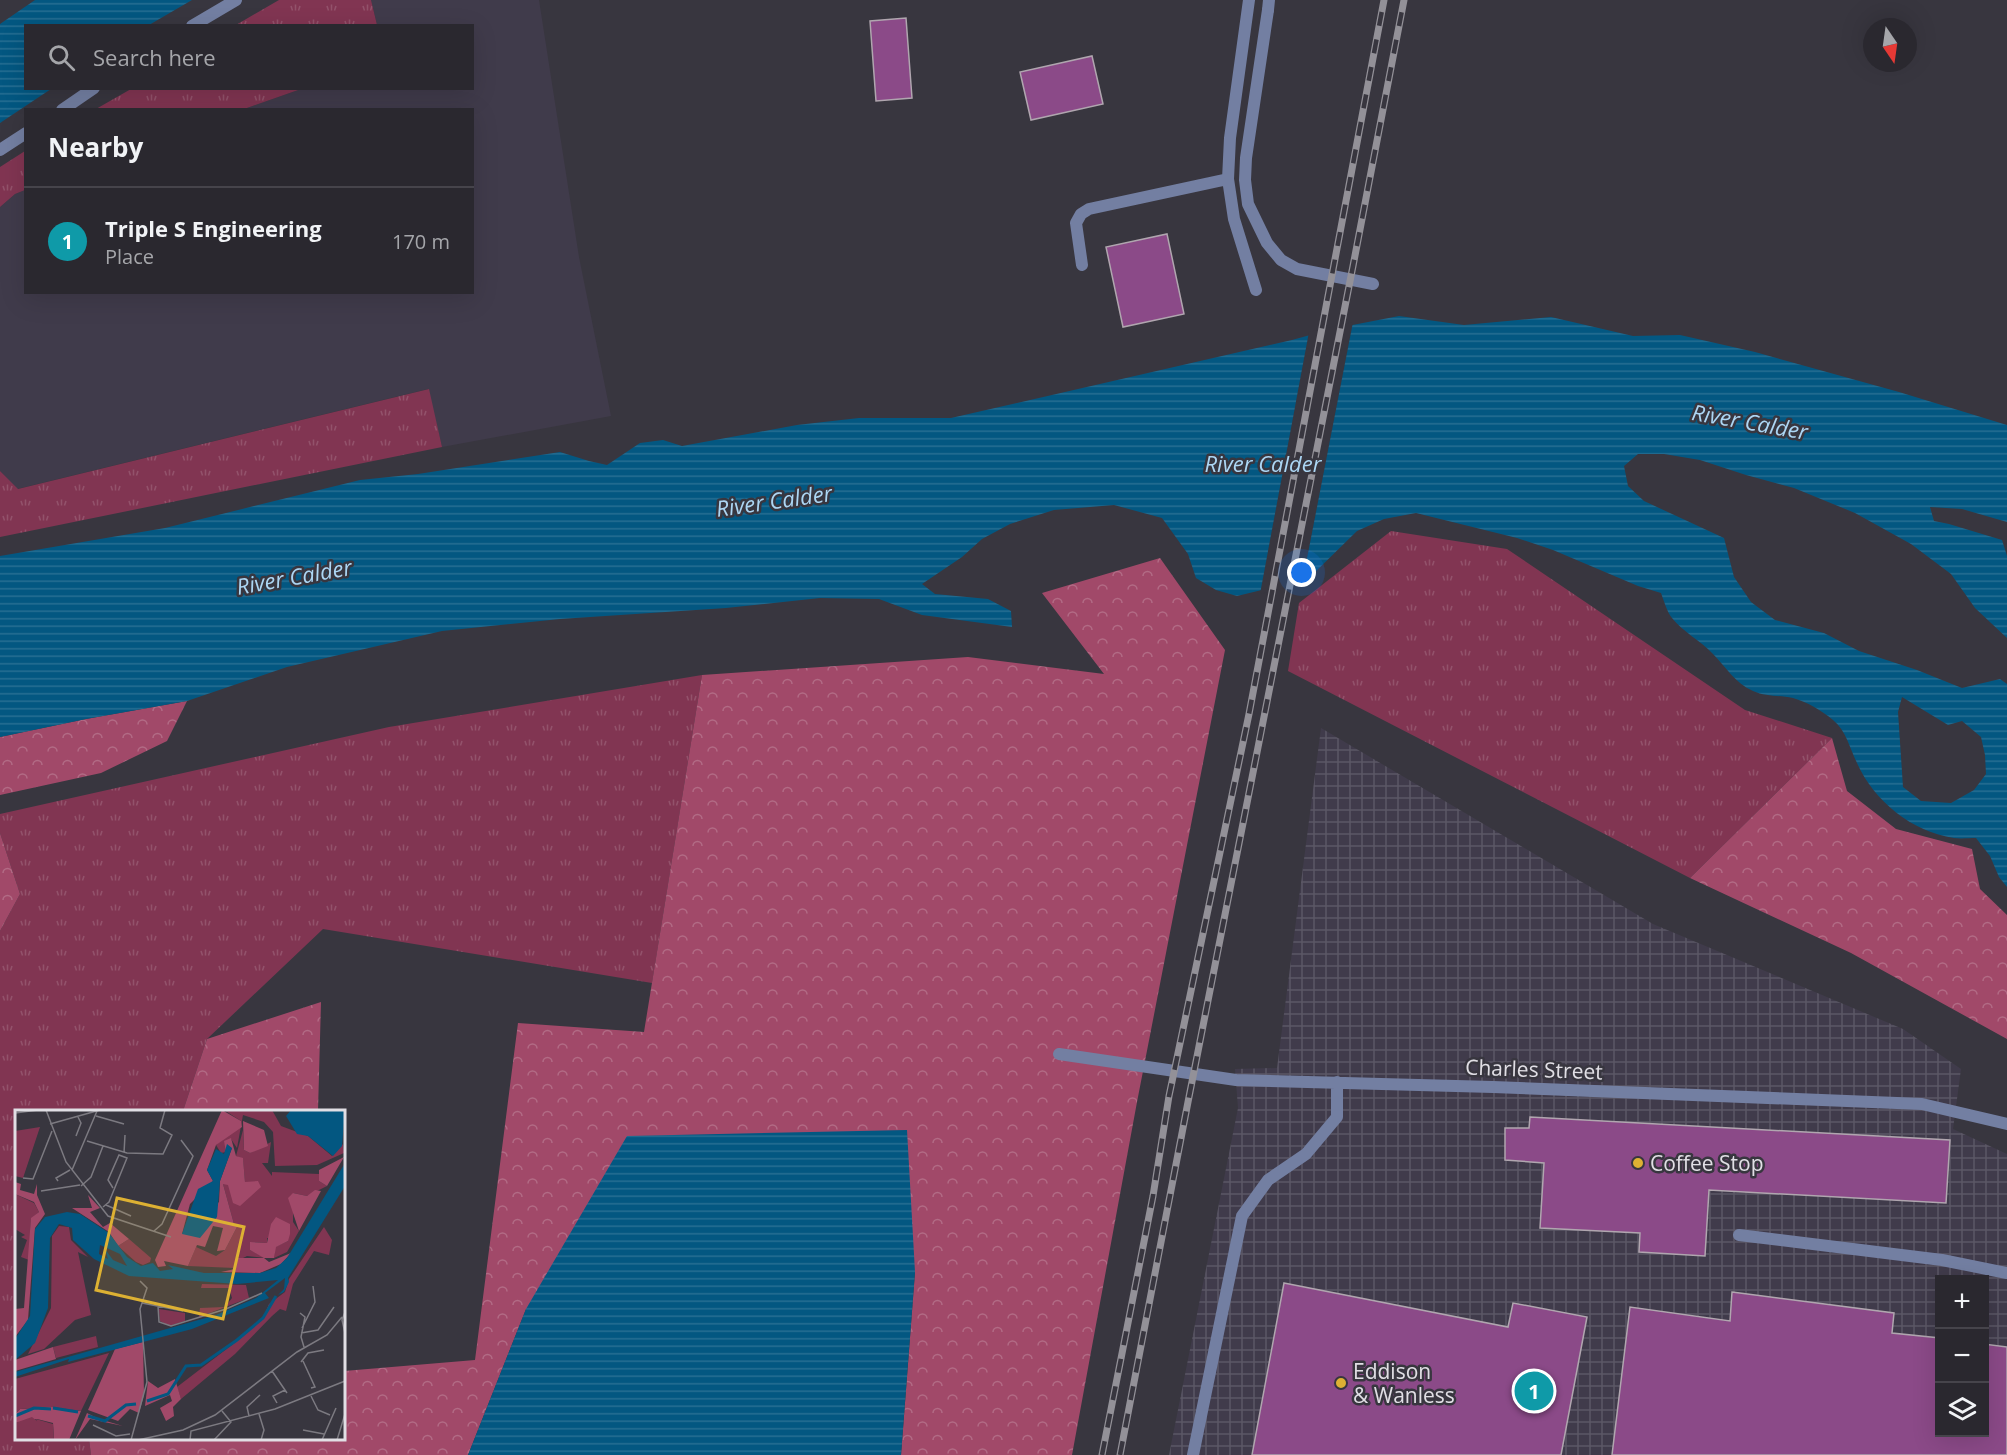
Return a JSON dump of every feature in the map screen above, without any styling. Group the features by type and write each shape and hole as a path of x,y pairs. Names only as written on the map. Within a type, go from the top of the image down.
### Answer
{"lane":[{"path":"195,24 236,0"},
{"path":"1249,0 1230,138 1228,179 1234,219 1256,290"},
{"path":"1268,5 1246,158 1245,180 1248,204 1267,243 1281,260 1297,269 1372,284"},
{"path":"65,108 91,90"},
{"path":"0,150 24,134"},
{"path":"1082,265 1076,224 1081,214 1089,209 1228,179"},
{"name":"Charles Street","path":"1059,1054 1236,1080 1922,1104 2007,1124"},
{"path":"1193,1455 1242,1216 1268,1180 1306,1154 1337,1117 1337,1082"},
{"path":"1739,1235 1942,1260 2007,1273"}],"shaded area":[{"path":"371,0 539,0 579,257 611,416 442,447 428,389 17,489 0,471 0,207 15,194 24,190 24,294 474,294 474,108 247,108 298,90 474,90 474,24 377,24"},
{"path":"1321,728 1653,924 1903,1029 1961,1069 1953,1129 2007,1154 2007,1455 1169,1455 1238,1108 1235,1069 1277,1068"}],"green space":[{"path":"279,0 371,0 377,24 238,24"},
{"path":"129,90 298,90 247,108 98,108"},
{"path":"24,152 24,190 15,194 0,207 0,167"},
{"path":"429,389 442,447 0,537 0,471 18,489"},
{"path":"1391,531 1507,549 1745,710 1832,738 1690,878 1288,671 1299,603"},
{"path":"1160,558 1225,650 1137,1102 1072,1455 901,1455 915,1272 526,1309 468,1455 91,1455 89,1440 345,1440 345,1371 475,1360 518,1023 644,1032 702,675 968,657 1104,674 1042,593"},
{"path":"702,675 652,983 323,929 207,1039 183,1110 15,1110 15,1440 89,1440 91,1455 0,1455 0,931 20,894 0,833 0,814 389,727"},
{"path":"187,701 167,741 101,773 0,795 0,737"},
{"path":"1832,738 1847,791 1896,829 1972,849 1980,889 2007,915 2007,1039 1851,953 1690,878"},
{"path":"0,833 20,894 0,931"},
{"path":"321,1002 318,1110 183,1110 207,1039"}],"water":[{"path":"35,0 192,0 151,24 24,24 24,90 50,90 0,123 0,24"},
{"name":"River Calder","path":"1399,316 1464,325 1551,317 1633,336 1680,335 1755,352 2007,425 2007,522 1962,509 1930,507 1934,521 2002,540 2007,556 2007,638 1975,608 1951,574 1911,544 1855,513 1794,488 1700,460 1664,454 1638,454 1624,466 1628,486 1644,501 1724,538 1734,577 1751,602 1775,620 1824,633 1859,651 1962,688 2000,679 2007,684 2007,887 1999,877 1990,856 1976,838 1938,835 1909,822 1884,802 1864,777 1841,729 1828,716 1798,700 1758,693 1741,684 1708,649 1676,623 1661,593 1517,538 1416,513 1384,519 1357,531 1308,579 1237,596 1216,590 1196,578 1188,554 1162,518 1114,505 1054,510 1010,524 982,539 962,557 922,584 935,594 988,599 1011,611 1012,627 922,615 879,599 820,598 442,631 287,667 187,701 0,737 0,556 165,528 360,480 418,474 560,452 607,465 640,443 663,440 682,446 797,425 859,418 951,418 1332,329","holes":["1902,697 1948,725 1962,721 1981,737 1986,774 1974,790 1951,803 1921,801 1903,787 1898,712"]},
{"path":"907,1130 915,1272 901,1455 468,1455 526,1309 627,1136"}],"pier":[{"path":"1353,322 1302,584 1260,594 1309,332"}],"building":[{"path":"906,18 912,98 876,101 870,21"},
{"path":"1092,56 1103,104 1031,120 1020,72"},
{"path":"1167,234 1184,314 1123,327 1106,247"},
{"path":"1530,1117 1950,1140 1946,1203 1709,1190 1705,1256 1639,1252 1640,1233 1540,1228 1544,1163 1505,1160 1505,1128 1529,1128"},
{"path":"1284,1283 1508,1327 1513,1303 1587,1317 1561,1455 1252,1455"},
{"path":"1732,1292 1894,1313 1892,1333 1935,1337 1935,1437 1989,1437 1989,1345 2007,1347 2007,1455 1612,1455 1630,1307 1730,1321"}],"railway":[{"path":"1102,1455 1153,1196 1169,1096 1249,714 1384,0"},
{"path":"1120,1455 1404,0"}],"place":[{"name":"Coffee Stop","path":"1638,1163"},
{"name":"Eddison & Wanless","path":"1341,1383"},
{"name":"Triple S Engineering","path":"1534,1391"}]}
